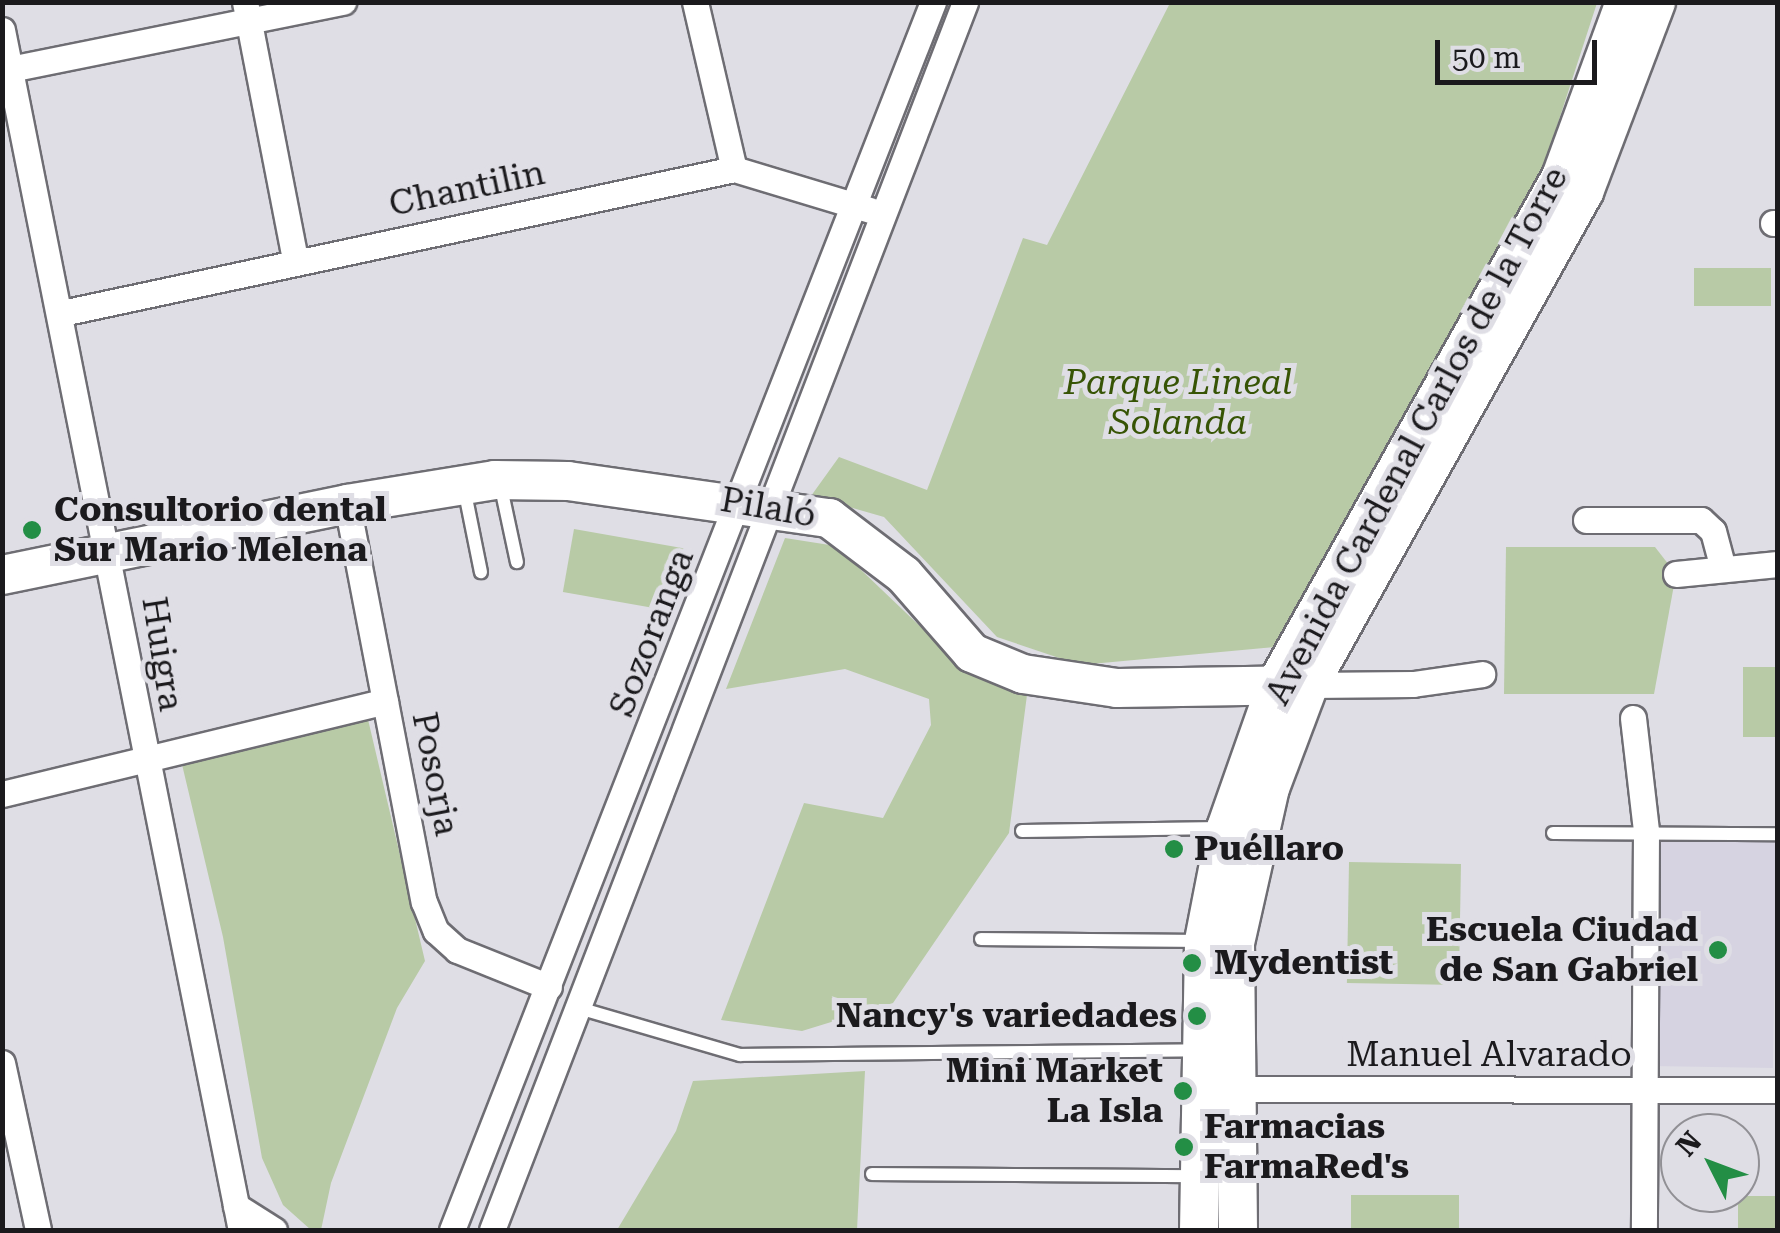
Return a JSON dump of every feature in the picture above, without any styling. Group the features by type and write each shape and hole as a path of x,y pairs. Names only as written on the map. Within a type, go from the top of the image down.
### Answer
{"street":[{"path":"10,69 247,13 344,2"},
{"path":"695,2 734,169"},
{"name":"Sozoranga","path":"492,1230 688,719 855,205 934,2"},
{"name":"Sozoranga","path":"452,1230 662,706 756,504 882,214 965,2"},
{"name":"Avenida Cardenal Carlos de la Torre","path":"1238,1230 1217,1089 1200,1050 1204,941 1226,828 1293,684 1561,177 1625,2"},
{"name":"Avenida Cardenal Carlos de la Torre","path":"1199,1230 1198,1176 1217,1089 1248,864 1293,684 1584,192 1656,2"},
{"path":"247,13 295,260"},
{"name":"Huigra","path":"2,30 110,550 145,763 239,1218"},
{"name":"Chantilin","path":"62,313 295,260 734,169 882,214"},
{"name":"Pilaló","path":"2,575 348,504 482,483 568,481 756,504 850,528 904,575 972,653 1023,674 1118,688 1414,684 1482,674"},
{"name":"Posorja","path":"348,504 436,931 457,950 549,987"},
{"path":"1586,520 1700,520 1713,531 1723,568"},
{"path":"1676,574 1778,564"},
{"path":"2,794 145,763 386,701"},
{"path":"662,706 688,719"},
{"path":"1633,718 1646,832 1644,1230"},
{"path":"2,1063 38,1230"},
{"name":"Manuel Alvarado","path":"1217,1089 1778,1090"},
{"path":"239,1218 274,1230"}],"lane":[{"path":"482,483 517,562"},
{"path":"481,572 482,483"},
{"path":"1022,830 1226,828"},
{"path":"1554,833 1778,834"},
{"path":"982,939 1204,941"},
{"path":"575,1007 740,1056 1200,1050"},
{"path":"872,1174 1198,1176"}],"shaded area":[{"name":"Escuela Ciudad de San Gabriel","path":"1657,832 1777,834 1773,1068 1653,1066"}],"green space":[{"name":"Parque Lineal Solanda","path":"1170,3 1597,3 1542,172 1275,647 1080,665 997,637 884,517 811,496 839,457 927,490 1023,238 1047,245"},
{"path":"1694,268 1771,268 1771,306 1694,306"},
{"path":"574,529 683,548 672,611 563,592"},
{"path":"785,538 836,546 948,653 1027,695 1009,833 893,1003 802,1031 721,1020 804,803 883,818 931,725 929,699 845,669 726,689"},
{"path":"1506,547 1655,547 1676,574 1654,694 1504,694"},
{"path":"1743,667 1777,667 1777,737 1743,737"},
{"path":"366,711 425,961 397,1008 331,1183 321,1230 311,1230 283,1205 262,1158 223,937 180,756"},
{"path":"1349,862 1461,864 1459,985 1347,983"},
{"path":"865,1071 857,1230 617,1230 676,1131 693,1081"},
{"path":"1351,1195 1459,1195 1459,1230 1351,1230"},
{"path":"1760,1196 1777,1196 1777,1230 1738,1230 1738,1213 1760,1213"}],"place":[{"name":"Consultorio dental Sur Mario Melena","path":"32,530"},
{"name":"Puéllaro","path":"1174,849"},
{"name":"Escuela Ciudad de San Gabriel","path":"1718,950"},
{"name":"Mydentist","path":"1192,963"},
{"name":"Nancy's variedades","path":"1197,1016"},
{"name":"Mini Market La Isla","path":"1183,1091"},
{"name":"Farmacias FarmaRed's","path":"1184,1147"}]}
